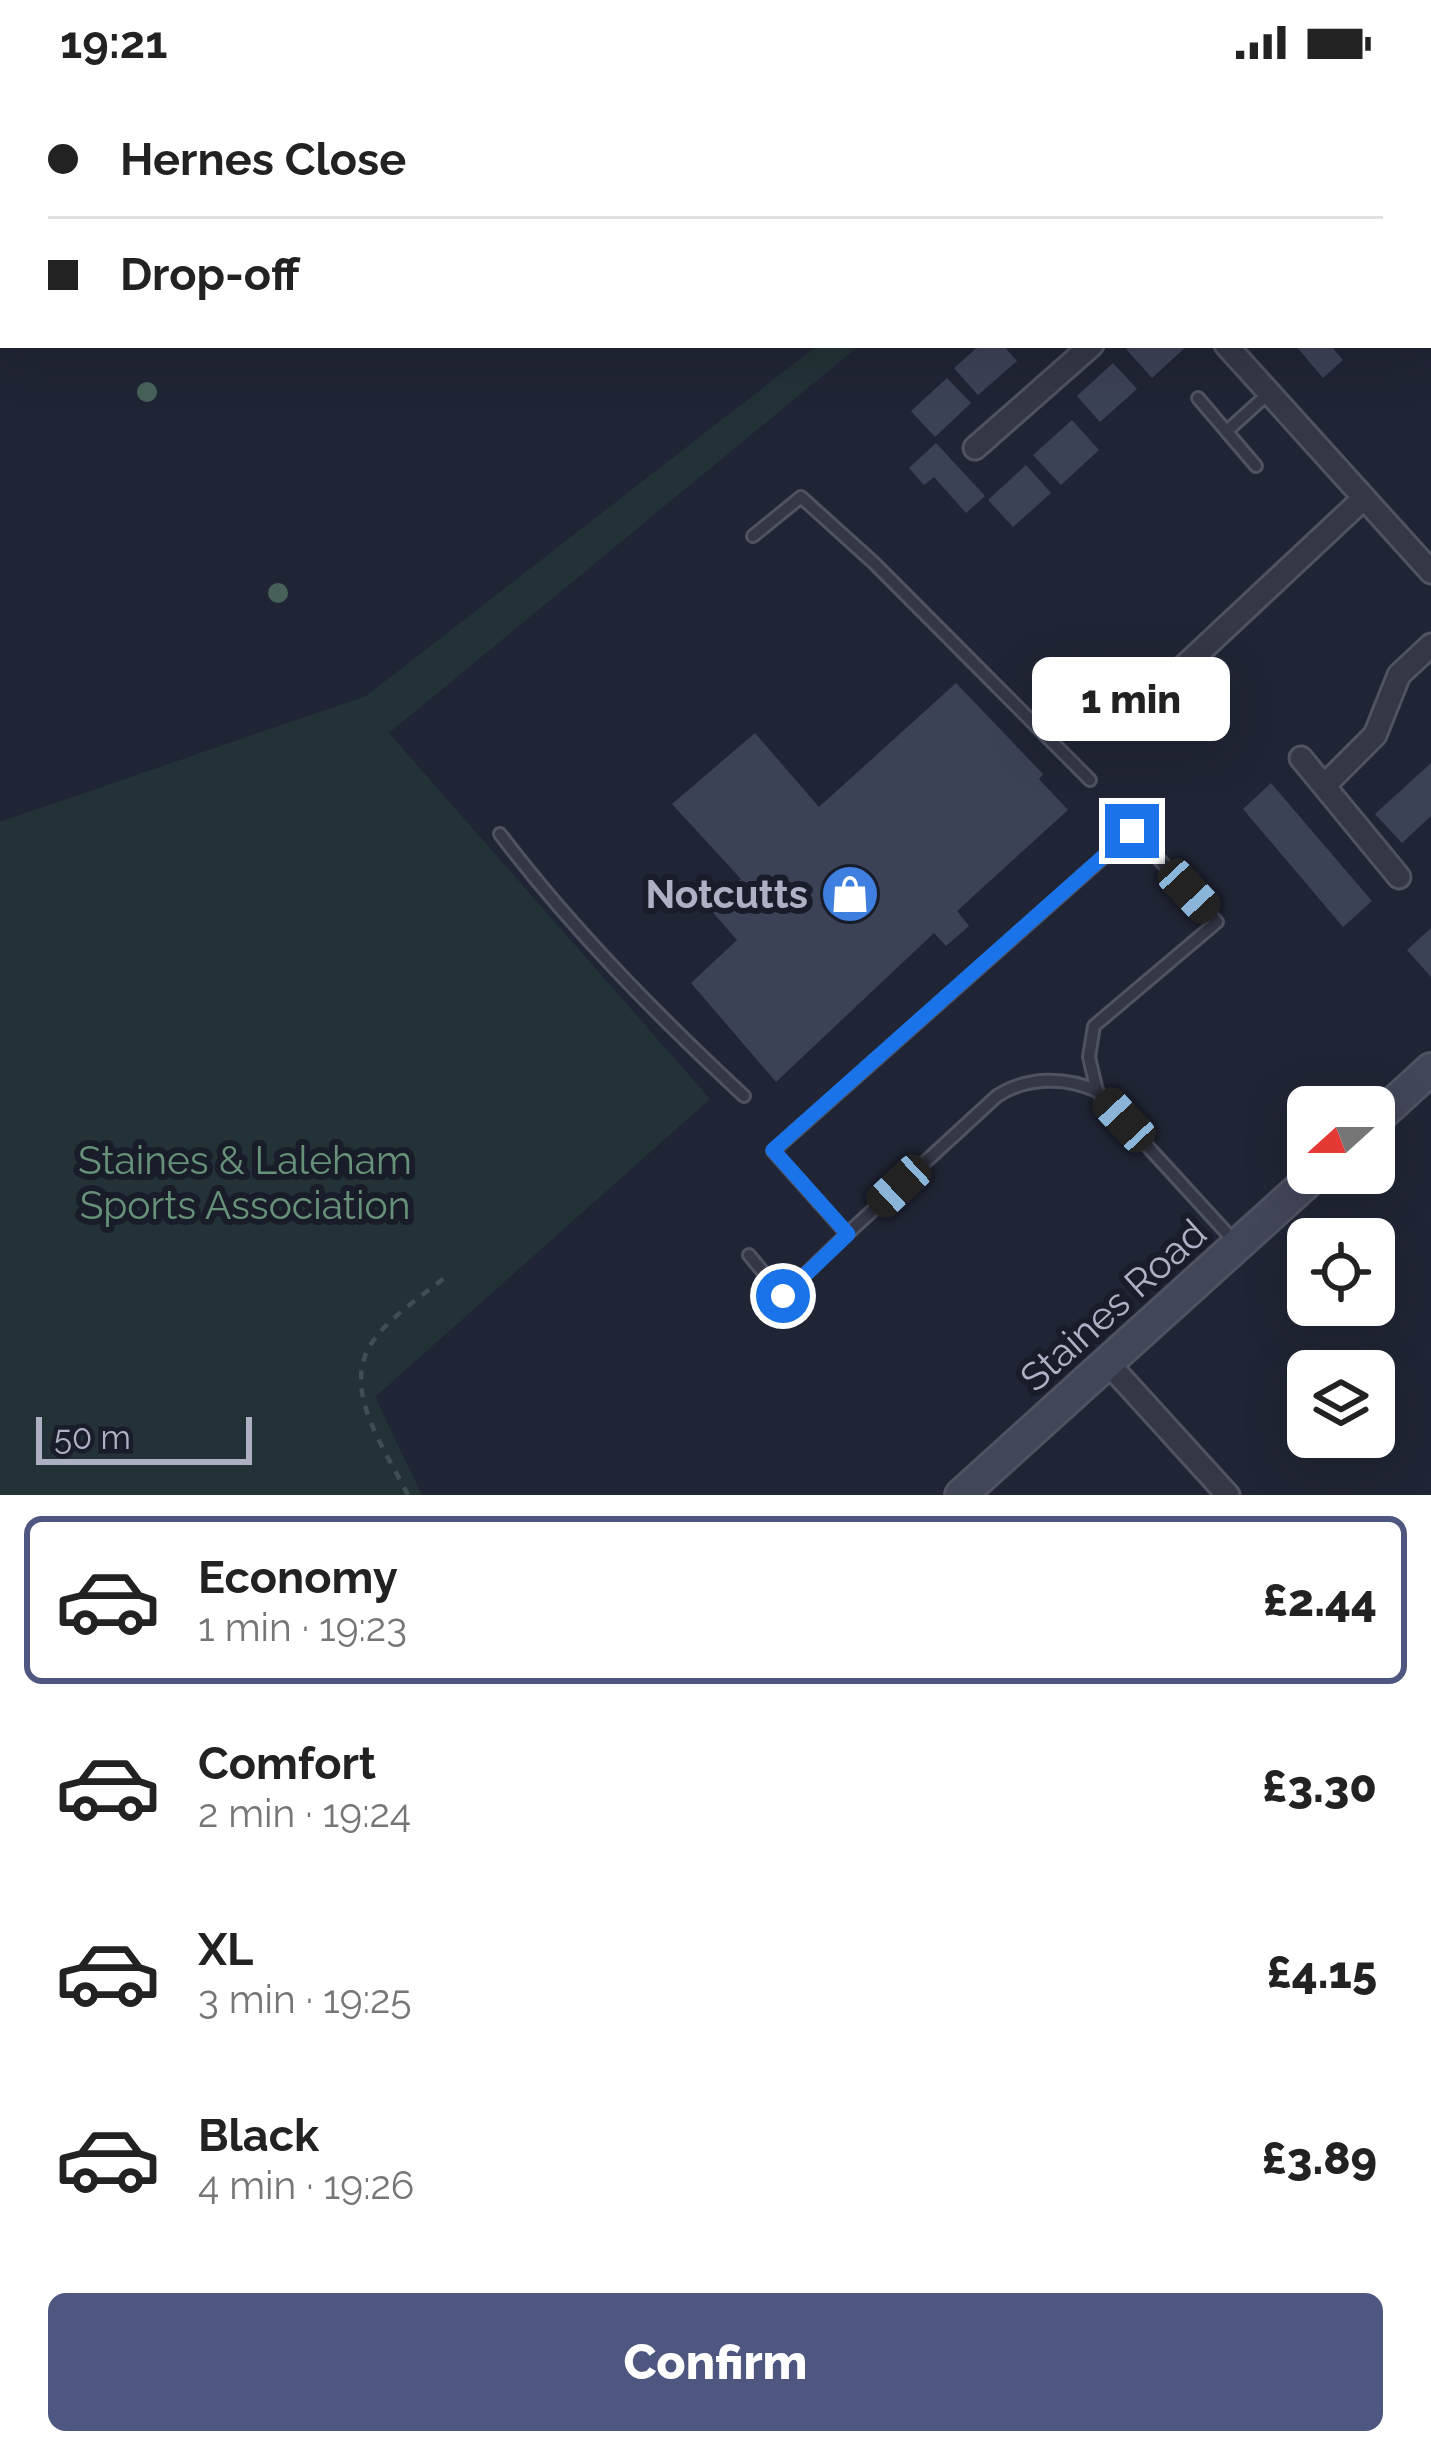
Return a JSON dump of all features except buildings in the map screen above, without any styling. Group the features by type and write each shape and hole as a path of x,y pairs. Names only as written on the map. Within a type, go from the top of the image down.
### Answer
{"main road":[{"path":"1395,1104 1428,1078"},
{"name":"Staines Road","path":"961,1495 1294,1194"}],"street":[{"path":"975,448 1088,348"},
{"path":"1229,348 1431,572"},
{"path":"1174,676 1363,500"},
{"path":"1325,785 1375,735 1399,675 1431,645"},
{"path":"1301,758 1399,877"},
{"path":"1107,1362 1228,1495"}],"lane":[{"path":"1227,430 1269,393"},
{"path":"1198,398 1256,466"},
{"path":"753,536 801,497 874,563 1090,779"},
{"path":"848,1234 773,1150 1132,831 1217,922 1094,1026 1089,1057 1097,1091 1237,1245"},
{"path":"500,834 540,885 673,1029 744,1096"},
{"path":"748,1256 783,1296 997,1096 1013,1086 1066,1081 1097,1091"}],"path":[{"path":"408,1495 364,1403 358,1370 374,1339 450,1273"}],"green space":[{"name":"Staines & Laleham Sports Association","path":"814,348 856,348 389,733 710,1099 375,1397 422,1495 0,1495 0,822 366,696"}],"place":[{"name":"Notcutts","path":"850,894"}],"route":[{"path":"783,1296 848,1234 773,1150 1132,831"}]}
